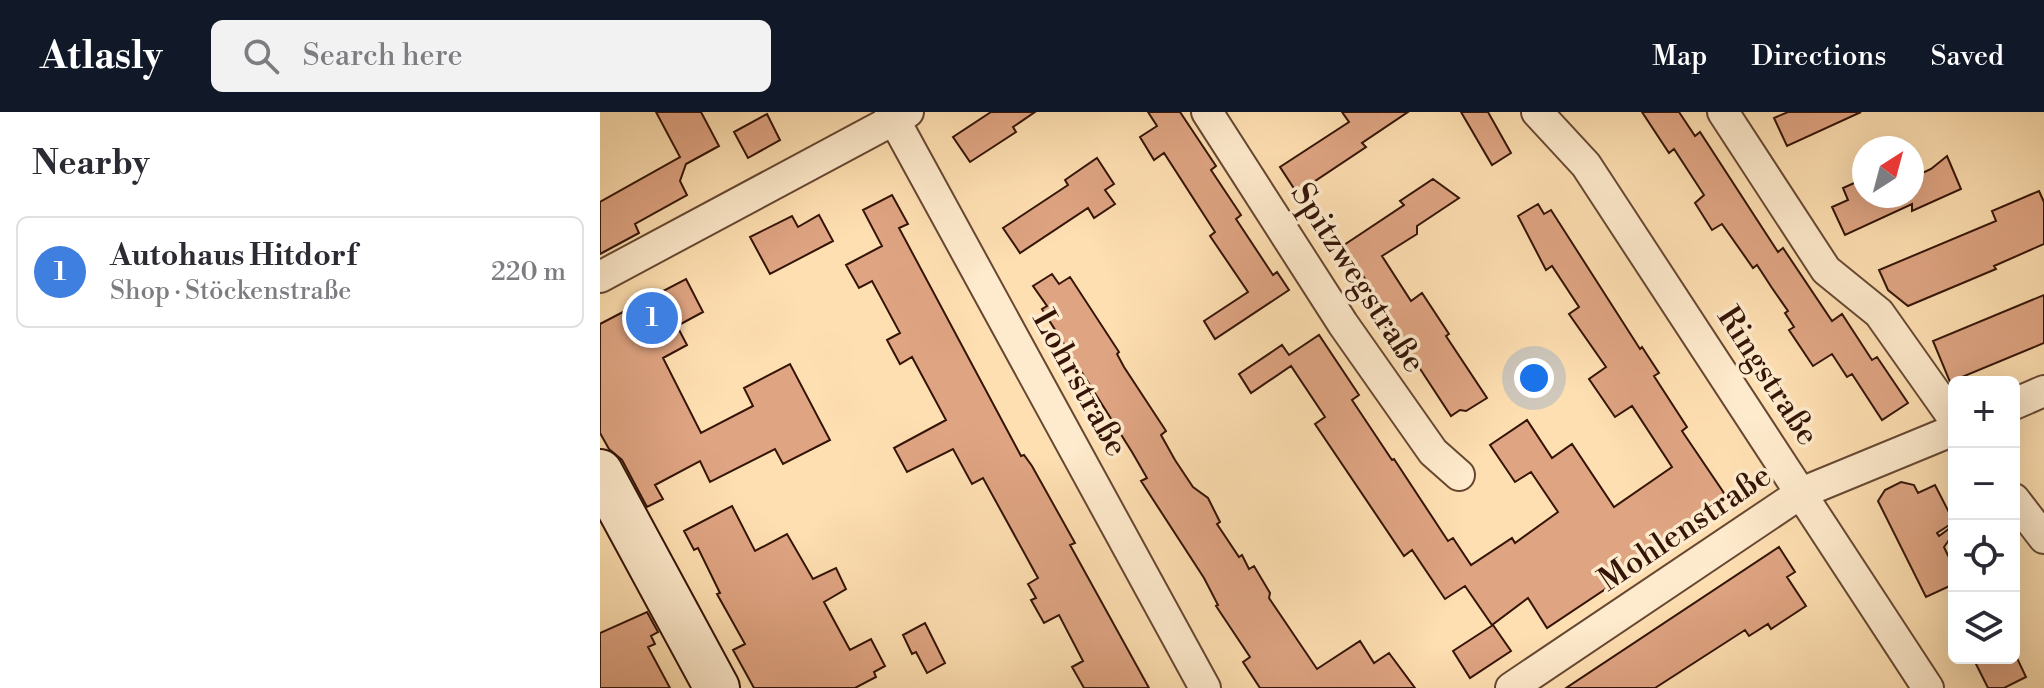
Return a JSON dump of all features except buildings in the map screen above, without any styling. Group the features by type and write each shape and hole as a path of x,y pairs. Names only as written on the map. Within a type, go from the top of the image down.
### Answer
{"street":[{"name":"Spitzwegstraße","path":"1207,112 1343,324 1433,452 1459,475"},
{"name":"Ringstraße","path":"1537,112 1586,165 1928,688"},
{"path":"1723,112 1826,270 1879,313 1948,411"},
{"path":"600,277 898,115"},
{"name":"Lohrstraße","path":"898,115 1205,688"},
{"path":"2020,401 2044,391"},
{"name":"Mohlenstraße","path":"1511,688 1801,493 1948,432"},
{"path":"600,472 717,688"},
{"path":"2020,507 2044,538"}],"place":[{"name":"Autohaus Hitdorf","path":"652,318"}]}
